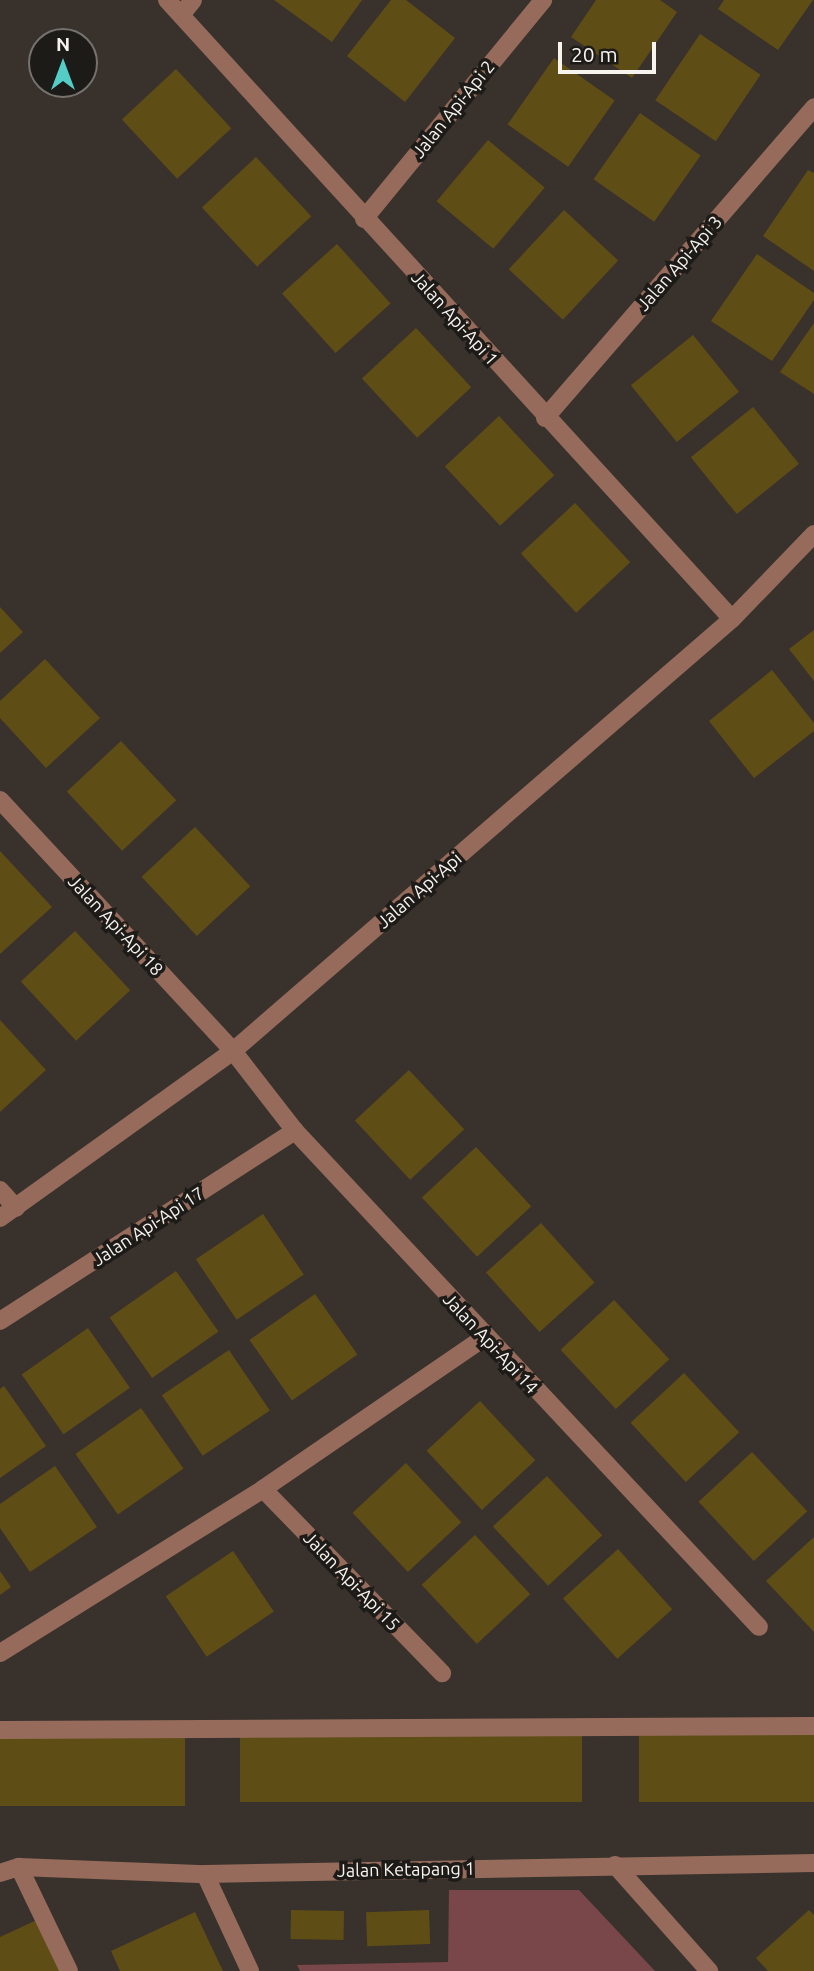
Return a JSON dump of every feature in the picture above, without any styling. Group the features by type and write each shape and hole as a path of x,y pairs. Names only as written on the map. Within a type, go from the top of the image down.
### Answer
{"street":[{"name":"Jalan Api-Api 1","path":"167,0 545,418 732,619"},
{"path":"181,15 192,0"},
{"name":"Jalan Api-Api 2","path":"364,219 543,0"},
{"name":"Jalan Api-Api 3","path":"545,418 814,107"},
{"name":"Jalan Api-Api","path":"0,1218 233,1051 732,619 814,534"},
{"name":"Jalan Api-Api 18","path":"0,800 233,1051"},
{"name":"Jalan Api-Api 14","path":"233,1051 295,1131 759,1627"},
{"name":"Jalan Api-Api 17","path":"0,1321 295,1131"},
{"path":"0,1190 16,1208"},
{"path":"0,1653 263,1489 485,1337"},
{"name":"Jalan Api-Api 15","path":"263,1489 442,1674"},
{"path":"0,1730 814,1727"},
{"name":"Jalan Ketapang 1","path":"0,1873 19,1867 205,1874 814,1863"},
{"path":"615,1865 709,1971"},
{"path":"19,1867 69,1971"},
{"path":"205,1874 250,1971"}],"shaded area":[{"path":"449,1890 579,1890 655,1971 300,1971 297,1965 448,1962"}],"building":[{"path":"274,0 362,0 332,42"},
{"path":"391,0 406,0 455,38 405,102 347,56"},
{"path":"596,0 660,0 677,12 632,78 571,37"},
{"path":"724,0 813,0 778,50 718,9"},
{"path":"700,34 761,75 716,141 655,100"},
{"path":"554,58 615,100 568,167 508,124"},
{"path":"176,69 231,128 177,179 122,119"},
{"path":"640,113 701,155 654,222 594,179"},
{"path":"488,140 545,188 493,249 437,201"},
{"path":"256,157 311,216 257,267 202,207"},
{"path":"808,170 814,173 814,271 763,236"},
{"path":"564,210 618,260 563,320 509,269"},
{"path":"337,244 391,303 336,353 282,294"},
{"path":"757,254 814,293 814,300 772,361 711,321"},
{"path":"814,323 814,394 780,372"},
{"path":"416,328 471,387 417,438 362,378"},
{"path":"693,335 739,392 677,442 631,385"},
{"path":"753,407 799,464 737,514 691,457"},
{"path":"499,416 554,475 500,526 445,466"},
{"path":"575,503 630,562 576,613 521,553"},
{"path":"0,607 23,632 0,653"},
{"path":"814,630 814,681 789,649"},
{"path":"45,659 100,718 46,768 0,718 0,701"},
{"path":"772,670 814,723 814,731 754,778 709,721"},
{"path":"121,741 176,800 122,851 67,791"},
{"path":"195,827 250,886 197,936 142,877"},
{"path":"0,851 52,907 0,954"},
{"path":"75,931 130,990 76,1041 21,981"},
{"path":"0,1020 46,1070 0,1112"},
{"path":"409,1070 464,1129 410,1180 355,1120"},
{"path":"476,1147 531,1206 477,1257 422,1197"},
{"path":"263,1214 304,1275 237,1320 196,1259"},
{"path":"541,1223 595,1282 540,1332 486,1273"},
{"path":"176,1271 218,1332 152,1378 110,1317"},
{"path":"315,1294 357,1355 292,1401 249,1340"},
{"path":"614,1300 669,1359 616,1409 561,1350"},
{"path":"88,1328 130,1388 64,1434 22,1374"},
{"path":"229,1350 270,1411 203,1456 162,1395"},
{"path":"684,1373 739,1432 686,1482 631,1423"},
{"path":"4,1386 46,1446 0,1478 0,1389"},
{"path":"480,1401 535,1460 482,1510 427,1451"},
{"path":"141,1408 183,1469 118,1515 75,1454"},
{"path":"752,1452 807,1511 754,1561 699,1502"},
{"path":"406,1463 461,1522 408,1572 353,1513"},
{"path":"55,1466 97,1527 30,1572 0,1528 0,1504"},
{"path":"547,1476 602,1535 548,1586 493,1526"},
{"path":"475,1535 530,1594 477,1644 422,1585"},
{"path":"814,1537 814,1632 766,1581"},
{"path":"618,1549 672,1609 617,1659 563,1599"},
{"path":"233,1551 274,1612 207,1657 166,1596"},
{"path":"0,1571 11,1587 0,1595"},
{"path":"639,1732 814,1732 814,1802 639,1802"},
{"path":"240,1733 582,1733 582,1802 240,1802"},
{"path":"0,1734 185,1734 185,1806 0,1806"},
{"path":"291,1910 344,1911 343,1940 290,1939"},
{"path":"429,1910 430,1944 367,1946 366,1912"},
{"path":"809,1910 814,1915 814,1971 768,1971 756,1958"},
{"path":"195,1912 223,1971 120,1971 111,1951"},
{"path":"39,1919 62,1971 0,1971 0,1937"}]}
